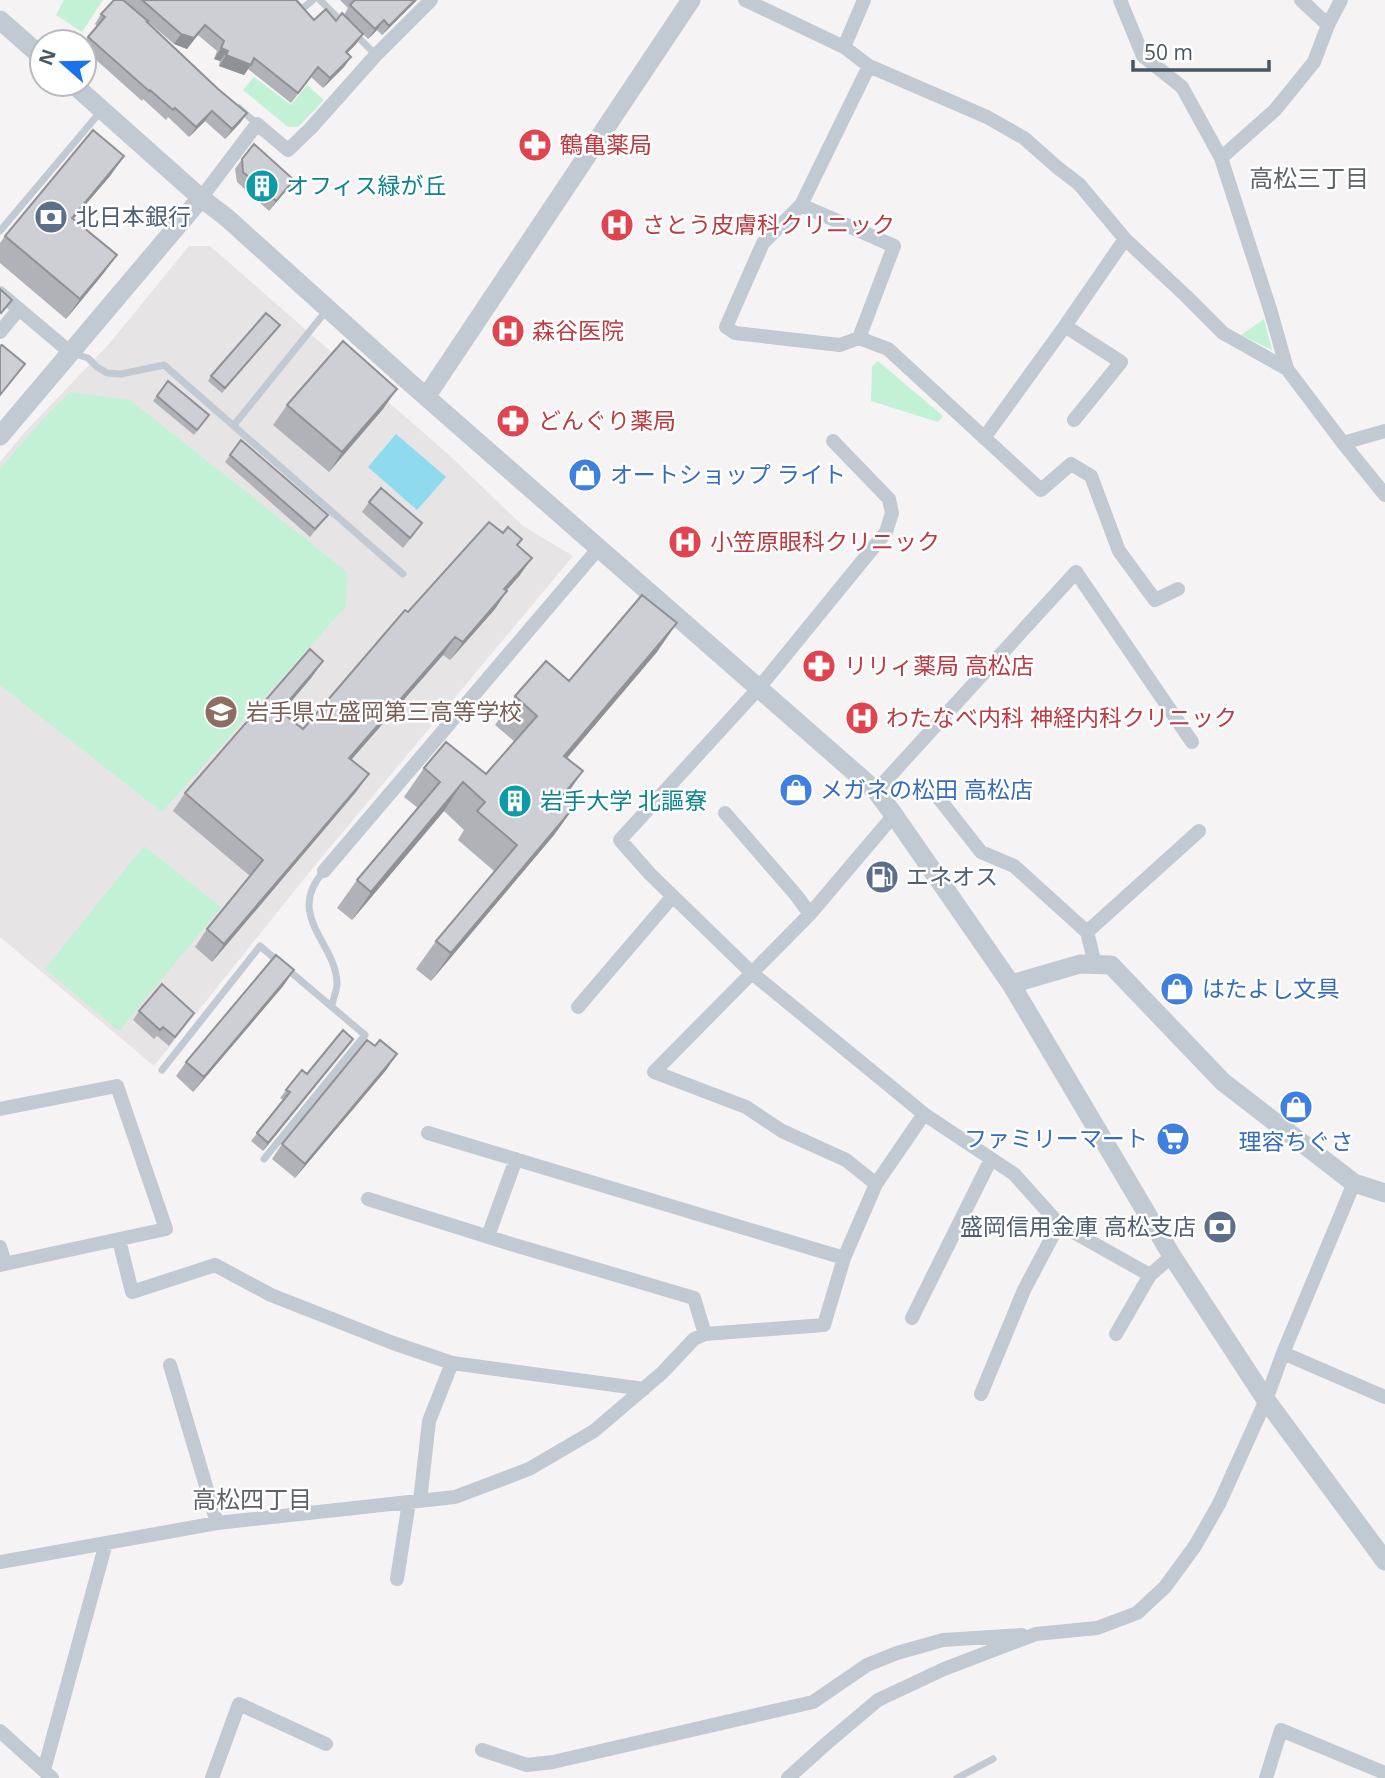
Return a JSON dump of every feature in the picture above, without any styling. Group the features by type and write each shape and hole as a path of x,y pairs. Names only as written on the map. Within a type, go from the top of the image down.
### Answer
{"street":[{"path":"0,436 201,198 257,124 288,150 431,0"},
{"path":"426,397 691,0"},
{"path":"745,0 844,47 869,66 987,117 1024,138 1079,184 1125,239 1223,332 1287,369"},
{"path":"844,47 864,0"},
{"path":"1120,0 1143,56 1182,87 1221,158 1287,369 1385,495"},
{"path":"1301,0 1328,25"},
{"path":"1221,158 1275,110 1314,62 1341,0"},
{"path":"4,30 28,47"},
{"path":"869,66 801,205 762,243 726,327 735,333 840,345 859,338 888,349 1041,490 1072,464 1091,476 1119,551 1155,600 1178,589"},
{"path":"89,98 758,690 876,791 1011,984 1172,1256 1266,1399 1385,1561"},
{"path":"801,205 894,246 859,338"},
{"path":"984,438 1125,239"},
{"path":"0,293 71,353"},
{"path":"0,332 19,309"},
{"path":"1065,326 1121,362 1074,419"},
{"path":"1343,443 1385,431"},
{"path":"833,441 889,499 892,513 886,533 758,690 620,840 650,874 752,973 925,1114 1014,1174 1059,1224 1150,1275"},
{"path":"324,871 598,549"},
{"path":"876,791 1076,572 1192,742"},
{"path":"937,796 981,852 1014,866 1087,932 1095,964"},
{"path":"724,813 810,914"},
{"path":"876,1184 846,1160 782,1131 746,1107 654,1072 810,914 894,815"},
{"path":"1087,932 1199,831"},
{"path":"578,1007 673,896"},
{"path":"1011,984 1080,964 1111,965 1223,1082 1354,1183 1385,1193"},
{"path":"0,1109 117,1086 166,1228 2,1265 0,1247"},
{"path":"0,1562 217,1522 455,1497 529,1469 594,1431 662,1373 694,1339 705,1334 824,1325 844,1258 876,1184 925,1114"},
{"path":"428,1133 844,1258"},
{"path":"488,1236 516,1159"},
{"path":"912,1318 991,1159"},
{"path":"482,1750 527,1765 553,1762 813,1702 867,1665 943,1640 1097,1628 1137,1614 1165,1587 1195,1546 1219,1504 1266,1399 1354,1183"},
{"path":"368,1199 694,1298 705,1334"},
{"path":"981,1394 1024,1290 1059,1224"},
{"path":"119,1240 132,1292 215,1265 271,1295 452,1363 644,1389"},
{"path":"1116,1334 1150,1275 1172,1256"},
{"path":"1283,1353 1385,1397"},
{"path":"397,1579 415,1501 429,1421 452,1363"},
{"path":"170,1365 217,1522"},
{"path":"0,1731 48,1774 106,1543"},
{"path":"788,1778 878,1700 944,1669 1036,1634"},
{"path":"212,1778 239,1704 326,1744"},
{"path":"1266,1778 1281,1730 1385,1773"}],"lane":[{"path":"293,0 302,9 313,0"},
{"path":"320,0 376,55"},
{"path":"237,106 257,124"},
{"path":"0,231 102,110"},
{"path":"234,425 329,309"},
{"path":"71,353 88,358 107,373 121,374 164,365 403,574"},
{"path":"324,871 315,881 310,895 310,914 334,967 337,985 332,1005"},
{"path":"162,1070 260,946 332,1005 365,1035 264,1159"},
{"path":"957,1778 993,1759"}],"shaded area":[{"name":"岩手県立盛岡第三高等学校","path":"189,246 210,246 449,455 523,526 573,556 312,869 154,1066 0,937 0,462 109,344"}],"green space":[{"path":"64,0 103,0 85,28 76,28 56,15"},
{"path":"254,77 291,105 307,85 324,100 298,127 288,127 243,90"},
{"path":"1264,319 1272,350 1241,335"},
{"path":"878,361 943,416 938,422 871,401 872,366"},
{"path":"70,392 130,400 347,572 346,606 162,812 0,685 0,469"},
{"path":"144,846 221,907 119,1031 45,969"}],"water":[{"path":"396,434 446,477 417,510 368,467"}],"building":[{"path":"114,0 123,0 247,113 232,129 212,111 196,127 175,108 173,110 149,91 98,46 98,28 96,28 105,17 101,14"},
{"path":"142,0 296,0 314,20 326,9 336,21 342,13 363,34 346,52 351,57 330,78 318,67 298,93 254,58 251,65 226,55 228,51 221,48 224,41 205,25 194,38 181,34"},
{"path":"355,0 415,0 389,26 384,20 375,29 350,5"},
{"path":"93,130 124,156 72,218 117,255 80,299 5,236"},
{"path":"254,144 294,180 276,201 243,172 242,159"},
{"path":"0,289 12,300 1,313 0,312"},
{"path":"266,313 280,325 225,388 211,376"},
{"path":"343,341 397,389 342,452 287,405"},
{"path":"0,346 25,364 0,395"},
{"path":"168,381 209,415 197,430 157,396"},
{"path":"241,440 328,515 315,529 230,455"},
{"path":"381,488 422,523 410,538 369,502"},
{"path":"489,522 503,533 508,527 522,539 517,545 532,558 463,642 455,637 349,758 369,774 224,944 207,929 263,860 185,793 310,649 323,661 280,711 303,729 405,610 408,612"},
{"name":"岩手大学 北謳寮","path":"642,595 677,623 564,756 583,771 561,797 574,807 451,953 436,941 517,845 477,811 485,802 463,782 371,892 357,880 440,782 424,768 446,742 486,774 537,716 515,696 546,661 569,681"},
{"path":"276,955 294,970 204,1077 186,1062"},
{"path":"162,984 194,1013 175,1037 163,1027 160,1030 139,1011"},
{"path":"343,1030 353,1039 268,1143 257,1133 290,1092 286,1090 302,1070 307,1074"},
{"path":"367,1040 375,1046 380,1040 397,1054 305,1164 282,1144"}],"place":[{"name":"鶴亀薬局","path":"535,145"},
{"name":"オフィス緑が丘","path":"262,186"},
{"name":"北日本銀行","path":"51,217"},
{"name":"さとう皮膚科クリニック","path":"617,225"},
{"name":"森谷医院","path":"508,331"},
{"name":"どんぐり薬局","path":"513,421"},
{"name":"オートショップ ライト","path":"585,475"},
{"name":"小笠原眼科クリニック","path":"685,542"},
{"name":"リリィ薬局 高松店","path":"819,666"},
{"name":"岩手県立盛岡第三高等学校","path":"221,712"},
{"name":"わたなべ内科 神経内科クリニック","path":"862,718"},
{"name":"メガネの松田 高松店","path":"796,790"},
{"name":"岩手大学 北謳寮","path":"515,801"},
{"name":"エネオス","path":"882,877"},
{"name":"はたよし文具","path":"1177,989"},
{"name":"理容ちぐさ","path":"1296,1107"},
{"name":"ファミリーマート","path":"1173,1139"},
{"name":"盛岡信用金庫 高松支店","path":"1220,1227"}],"district":[{"name":"高松三丁目","path":"1309,179"},
{"name":"高松四丁目","path":"252,1500"}]}
